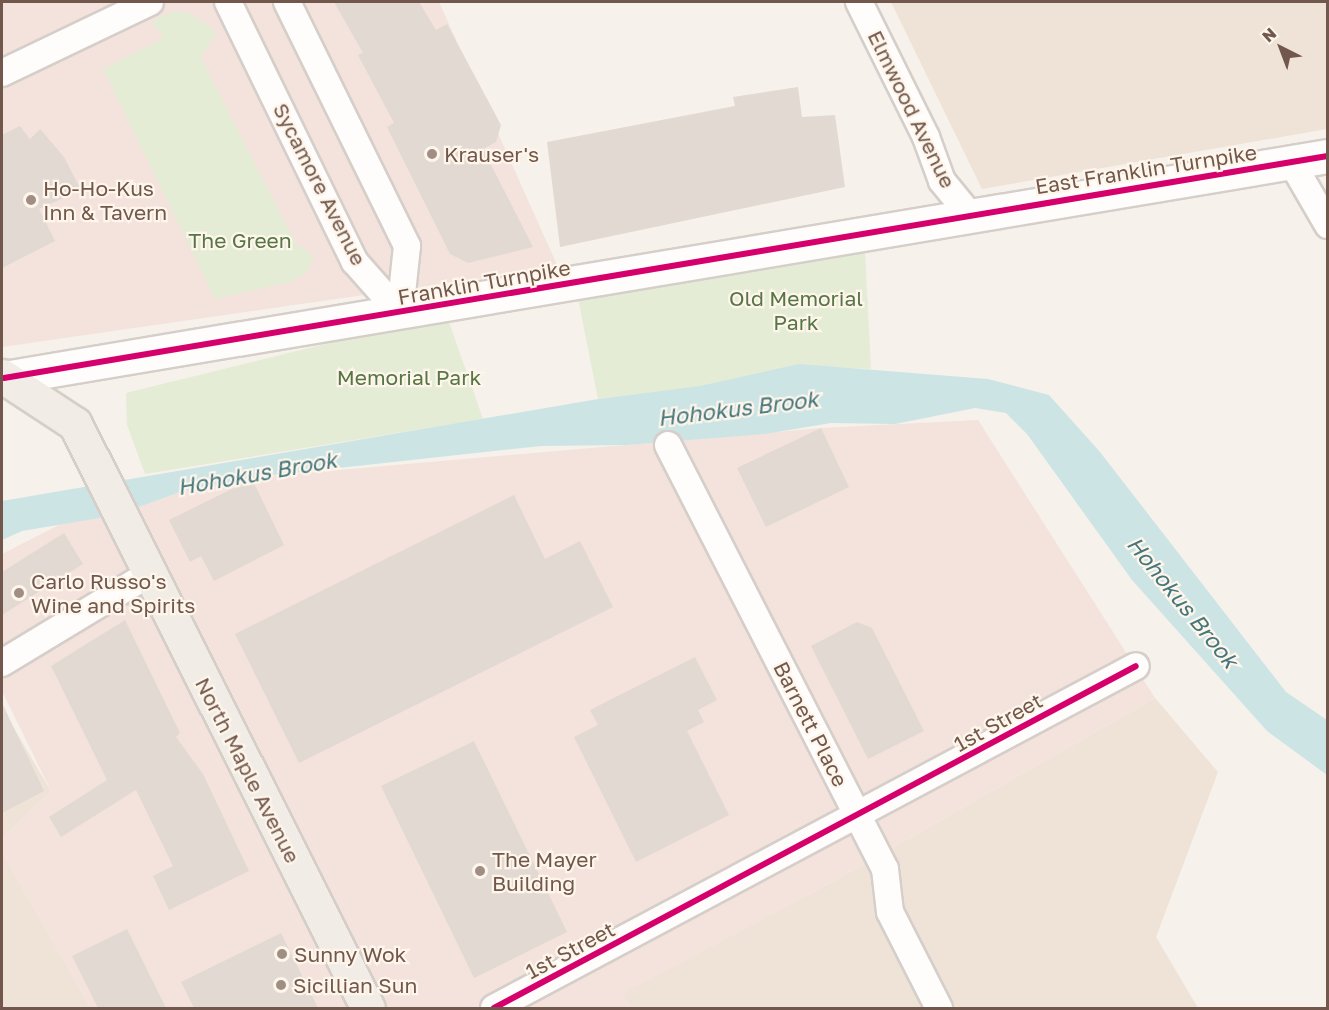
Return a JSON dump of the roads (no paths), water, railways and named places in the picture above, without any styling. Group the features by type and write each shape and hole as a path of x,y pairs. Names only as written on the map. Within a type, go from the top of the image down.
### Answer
{"main road":[{"name":"North Maple Avenue","path":"2,377 75,424 368,1008"}],"street":[{"path":"2,72 150,2"},
{"name":"Sycamore Avenue","path":"228,2 355,262 400,313"},
{"path":"287,2 407,246 400,313"},
{"name":"Elmwood Avenue","path":"859,2 926,137 942,181 969,214"},
{"name":"East Franklin Turnpike","path":"969,214 1328,156"},
{"path":"1292,163 1328,225"},
{"name":"Franklin Turnpike","path":"2,377 400,313 969,214"},
{"name":"Barnett Place","path":"668,445 885,870 890,912 939,1008"},
{"path":"2,663 149,574"},
{"name":"1st Street","path":"494,1008 859,817 1136,666"}],"water":[{"name":"Hohokus Brook","path":"799,364 988,379 1049,395 1100,452 1286,692 1327,720 1327,775 1267,731 1132,580 1027,434 1006,413 975,408 895,424 831,423 765,434 627,445 541,446 265,476 183,491 117,515 22,531 2,540 2,501 598,399 700,386"}],"place":[{"name":"Krauser's","path":"432,154"},
{"name":"Ho-Ho-Kus Inn & Tavern","path":"31,200"},
{"name":"Carlo Russo's Wine and Spirits","path":"19,593"},
{"name":"The Mayer Building","path":"480,871"},
{"name":"Sunny Wok","path":"282,954"},
{"name":"Sicillian Sun","path":"281,985"}],"park label":[{"name":"The Green","path":"240,240"},
{"name":"Old Memorial Park","path":"796,310"},
{"name":"Memorial Park","path":"409,377"}]}
